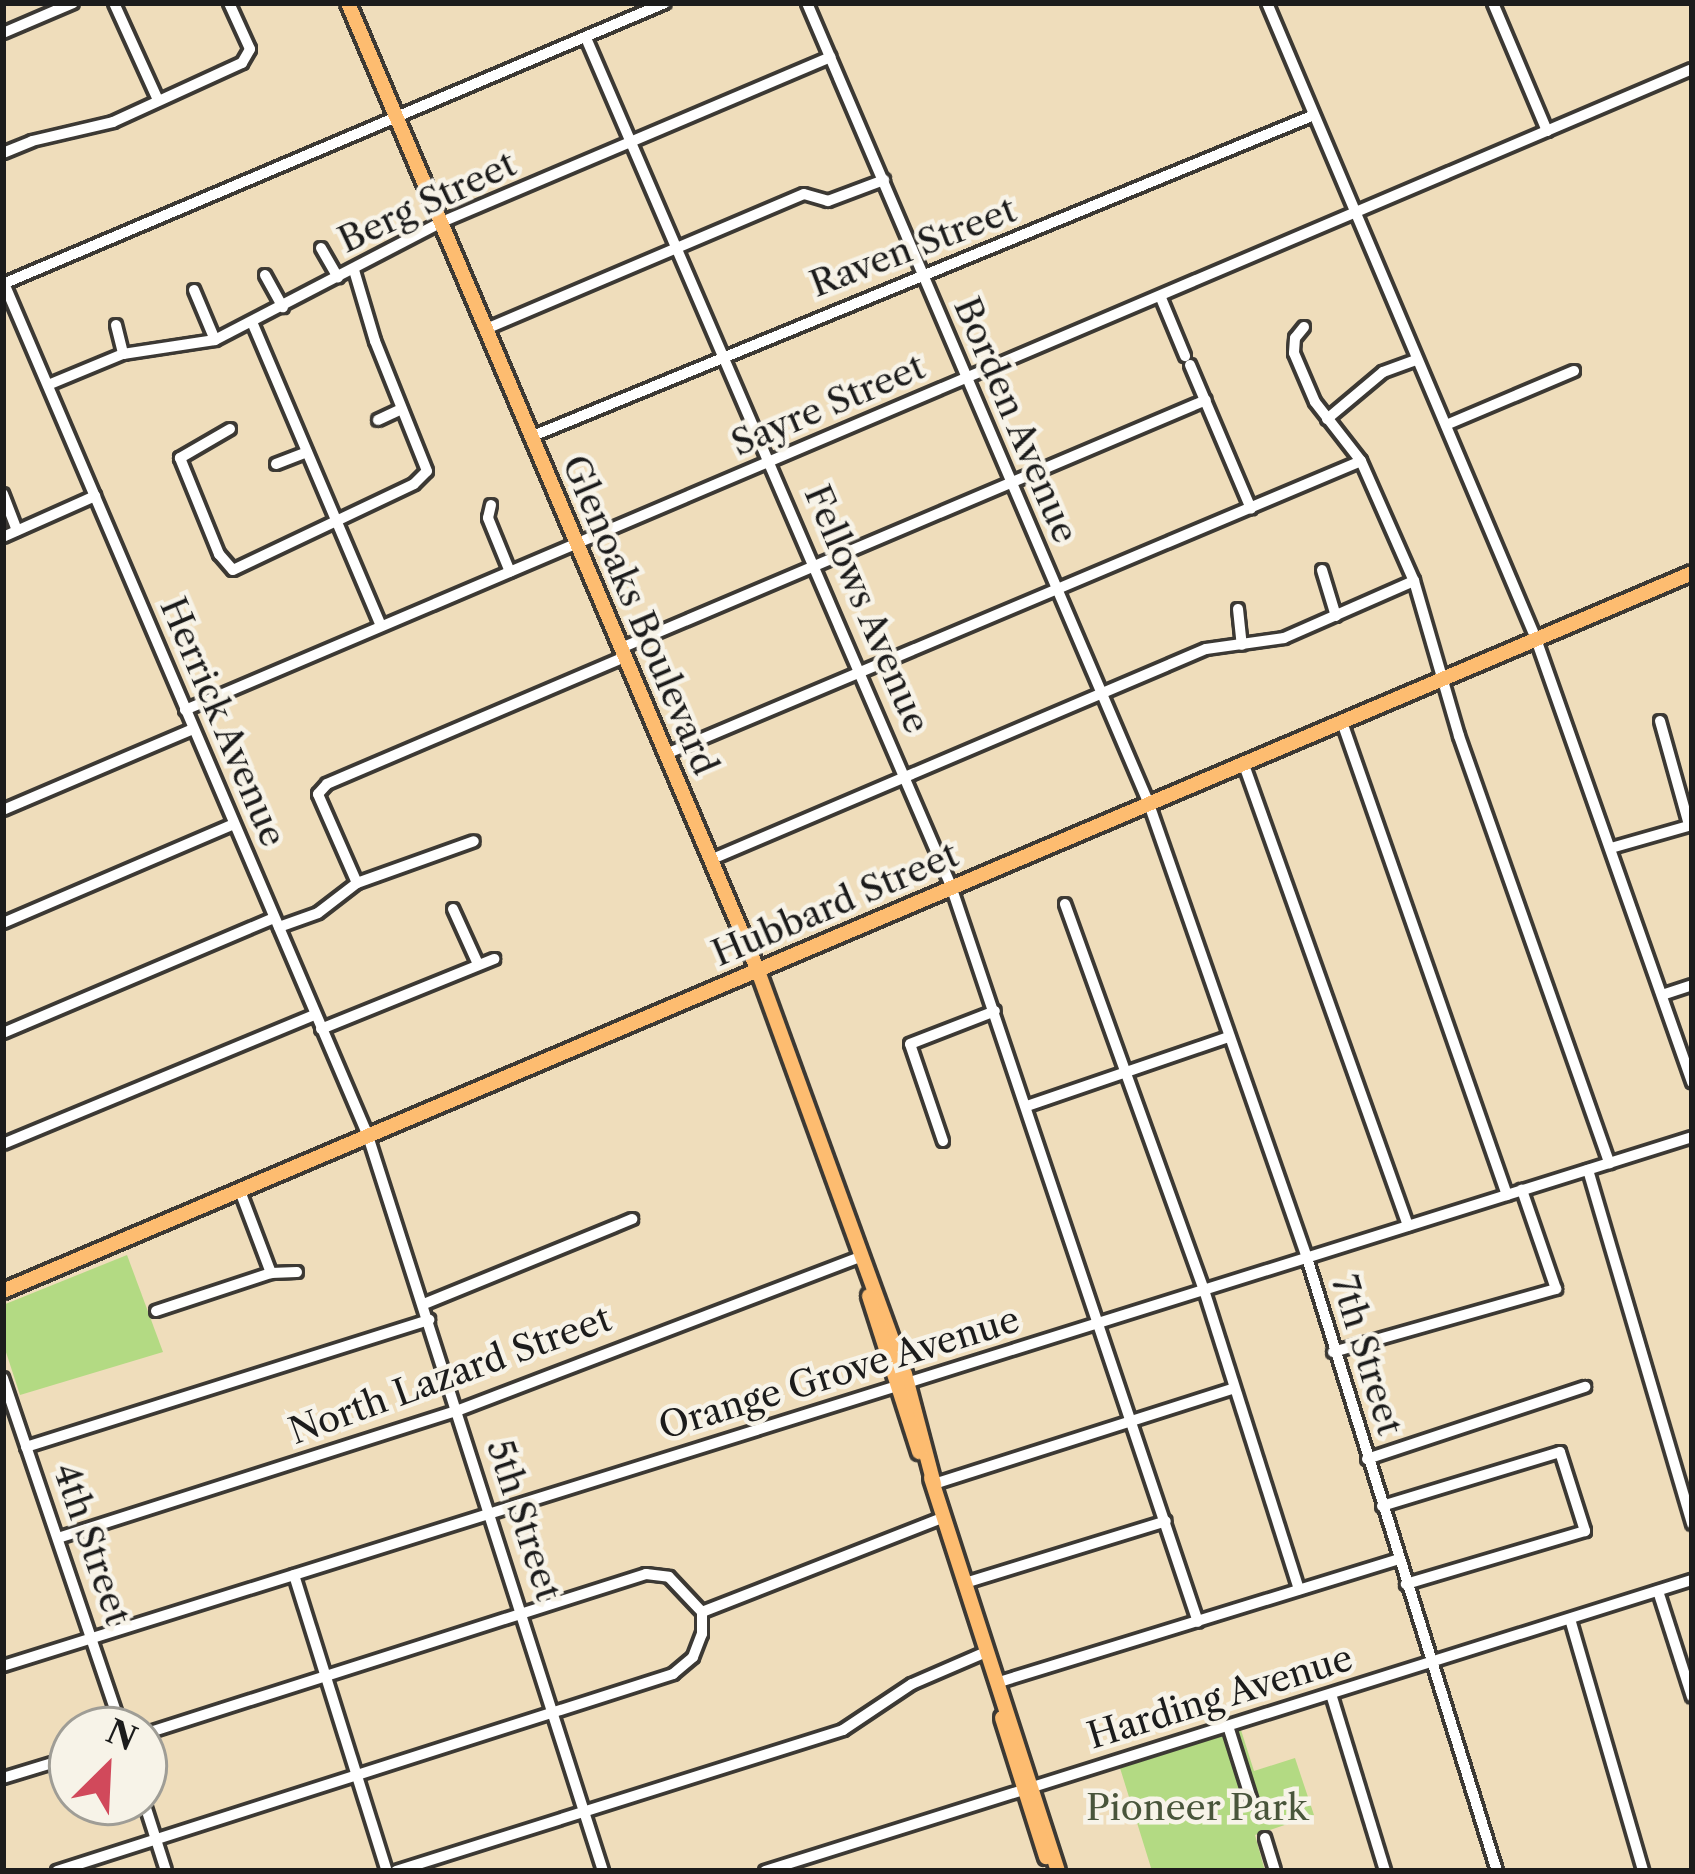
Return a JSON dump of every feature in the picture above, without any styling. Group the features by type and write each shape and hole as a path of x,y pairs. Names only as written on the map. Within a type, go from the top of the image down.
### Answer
{"main road":[{"name":"Glenoaks Boulevard","path":"348,3 758,970 903,1384 1052,1870"},
{"name":"Hubbard Street","path":"3,1291 1692,573"}],"street":[{"path":"3,33 73,3"},
{"path":"114,3 158,100"},
{"path":"3,153 113,122 242,63 250,49 229,3"},
{"path":"3,283 665,3"},
{"name":"Borden Avenue","path":"807,3 1149,804 1167,861"},
{"path":"1267,3 1536,639 1692,1082"},
{"path":"1493,3 1547,131"},
{"name":"Fellows Avenue","path":"586,38 952,886 1198,1622"},
{"name":"Berg Street","path":"48,385 123,354 214,340 442,222 830,57"},
{"name":"Sayre Street","path":"185,710 1692,69"},
{"name":"Raven Street","path":"533,436 920,273 977,257 1314,115"},
{"path":"486,328 804,194 828,201 884,181"},
{"path":"321,248 338,277"},
{"path":"230,429 180,458 219,554 233,570 414,484 428,471 354,270"},
{"path":"265,275 283,307"},
{"name":"Herrick Avenue","path":"3,283 387,1188"},
{"path":"194,290 214,340"},
{"path":"1161,298 1251,509"},
{"path":"252,322 382,626"},
{"path":"116,326 123,354"},
{"path":"1304,327 1295,338 1294,353 1328,419 1361,461 1414,581 1434,634 1442,680 1609,1163"},
{"path":"1328,419 1383,372 1416,360"},
{"path":"1446,425 1574,371"},
{"path":"357,883 319,794 327,784 817,566 1206,400"},
{"path":"378,420 402,409"},
{"path":"276,464 307,452"},
{"path":"666,754 1361,461"},
{"path":"3,494 17,530"},
{"path":"3,537 95,496"},
{"path":"491,505 488,518 510,572"},
{"path":"1322,570 1336,616"},
{"path":"710,860 1206,650 1284,638 1414,581"},
{"path":"1238,609 1242,645"},
{"path":"1612,848 1691,825 1660,721"},
{"path":"1342,722 1507,1195"},
{"path":"4,807 193,729"},
{"path":"1244,765 1408,1226"},
{"path":"3,922 234,824"},
{"path":"3,1033 276,923 318,913 357,883 474,841"},
{"name":"7th Street","path":"1167,861 1307,1258 1497,1871"},
{"path":"1065,904 1204,1290 1299,1589"},
{"path":"453,908 478,964"},
{"path":"321,1029 494,958"},
{"path":"1662,994 1692,985"},
{"path":"943,1141 910,1044 994,1011"},
{"path":"3,1144 315,1015"},
{"path":"1027,1106 1228,1036"},
{"name":"Orange Grove Avenue","path":"3,1666 1692,1137"},
{"path":"1588,1170 1692,1524"},
{"name":"5th Street","path":"387,1188 603,1871"},
{"path":"240,1190 271,1273"},
{"path":"1333,1352 1556,1289 1522,1190"},
{"path":"424,1304 632,1219"},
{"name":"North Lazard Street","path":"58,1538 457,1410 859,1256"},
{"path":"156,1311 271,1273 297,1272"},
{"path":"26,1447 428,1320"},
{"name":"4th Street","path":"3,1378 114,1706"},
{"path":"1367,1459 1585,1387"},
{"path":"934,1484 1234,1388"},
{"path":"1382,1506 1560,1452 1585,1531 1406,1584"},
{"path":"702,1612 944,1517"},
{"path":"964,1583 1166,1521"},
{"path":"996,1683 1398,1559"},
{"path":"57,1871 673,1674 693,1657 702,1634 702,1612 669,1577 646,1574 168,1726"},
{"path":"294,1575 387,1871"},
{"name":"Harding Avenue","path":"765,1871 1692,1580"},
{"path":"1658,1591 1692,1697"},
{"path":"1570,1618 1643,1871"},
{"path":"396,1871 843,1730 912,1684 986,1652"},
{"path":"1331,1694 1385,1871"},
{"path":"1228,1726 1252,1802"},
{"path":"3,1778 48,1764"},
{"path":"152,1826 166,1871"},
{"path":"1264,1838 1275,1871"},
{"path":"812,1856 817,1871"}],"green space":[{"path":"127,1255 163,1352 20,1395 3,1343 3,1305"},
{"name":"Pioneer Park","path":"1241,1730 1254,1771 1295,1758 1314,1815 1255,1835 1265,1871 1152,1871 1120,1768"}]}
